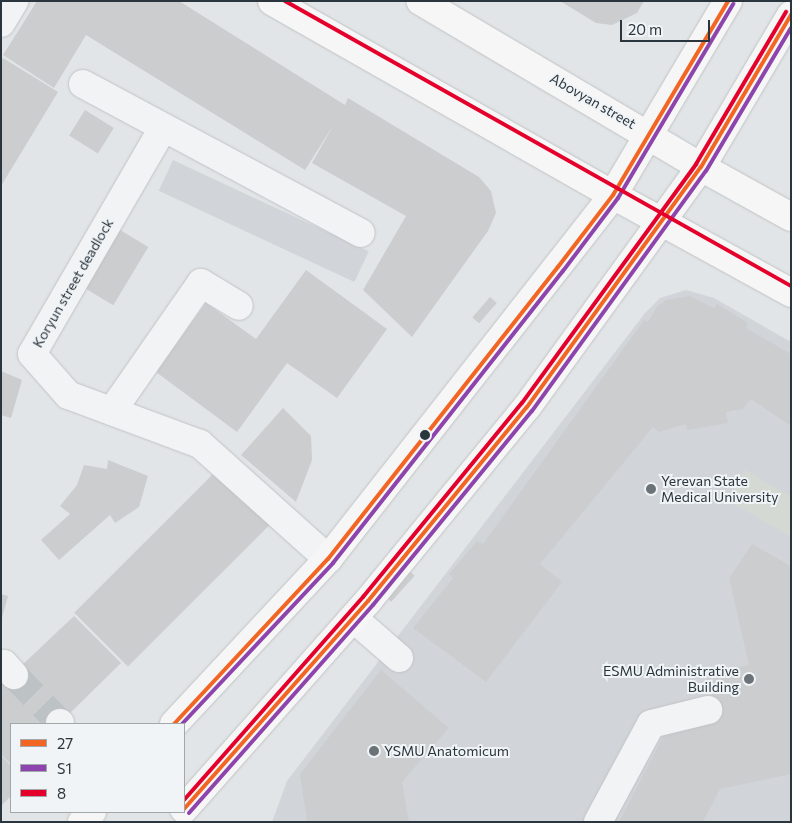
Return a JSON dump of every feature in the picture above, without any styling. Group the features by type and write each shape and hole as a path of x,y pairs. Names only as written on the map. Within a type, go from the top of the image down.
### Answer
{"main road":[{"path":"272,1 613,195 791,293"},
{"name":"Abovyan street","path":"420,1 649,134 701,167 791,217"},
{"path":"175,723 328,559 613,195 728,1"},
{"path":"185,807 354,618 527,407 701,167 791,15"},
{"path":"82,822 91,813"}],"street":[{"path":"1,22 14,1"},
{"path":"83,84 361,233"},
{"name":"Koryun street deadlock","path":"163,128 32,354 68,395 200,444 328,559"},
{"path":"112,411 201,283 239,306"},
{"path":"354,618 399,658"},
{"path":"598,822 651,724 708,710"}],"shaded area":[{"path":"173,160 369,251 354,282 159,191"},
{"name":"Yerevan State Medical University","path":"686,290 714,298 791,342 791,822 272,822 287,781 645,313 660,298"},
{"path":"745,470 791,497 791,537 728,500"}],"building":[{"path":"37,1 179,1 345,105 348,98 479,177 491,191 496,213 488,231 412,337 363,290 406,216 312,163 334,124 305,170 86,35 54,88 3,55"},
{"path":"560,1 644,1 637,13 612,25 596,23"},
{"path":"3,58 58,92 1,186 1,62"},
{"path":"85,110 114,128 98,153 69,135"},
{"path":"120,230 148,247 113,305 85,288"},
{"path":"306,270 387,329 337,398 287,363 237,432 156,372 206,303 256,339"},
{"path":"690,296 714,308 717,304 748,323 746,328 791,354 791,426 751,399 743,409 726,412 728,423 687,430 686,424 659,432 653,427 540,564 562,582 486,682 413,628 453,578 449,574 477,541 483,544 644,320 648,322 657,307 666,300"},
{"path":"490,297 497,303 479,323 472,317"},
{"path":"1,371 22,380 11,418 1,415"},
{"path":"283,408 311,436 312,460 296,502 241,455"},
{"path":"108,460 148,476 139,507 115,523 110,515 59,560 41,540 70,514 60,506 77,485 84,465 107,469"},
{"path":"217,470 271,524 128,667 74,613"},
{"name":"ESMU Administrative Building","path":"752,544 791,566 791,774 720,789 703,822 619,822 665,733 719,721 706,674 749,665 729,578"},
{"path":"405,567 415,576 391,602 382,593"},
{"path":"1,594 8,596 2,618 1,617"},
{"path":"74,616 121,663 60,723 10,723 10,764 1,754 1,685"},
{"name":"YSMU Anatomicum","path":"381,670 449,728 402,782 409,822 307,822 300,774"},
{"path":"1,755 10,765 10,797 1,806"}],"tunnel":[{"path":"14,675 60,723"}],"transit line":[{"name":"8","path":"285,1 791,286"},
{"name":"27","path":"175,723 328,559 558,267 613,195 728,1"},
{"name":"Տ1","path":"183,723 333,563 563,271 618,198 733,4"},
{"name":"8","path":"185,799 363,597 522,403 696,164 786,12"},
{"name":"27","path":"185,808 368,601 527,407 701,167 791,15"},
{"name":"Տ1","path":"189,813 373,605 532,411 706,171 791,28"}],"place":[{"name":"Yerevan State Medical University","path":"651,489"},
{"name":"ESMU Administrative Building","path":"749,679"},
{"name":"YSMU Anatomicum","path":"374,751"}]}
